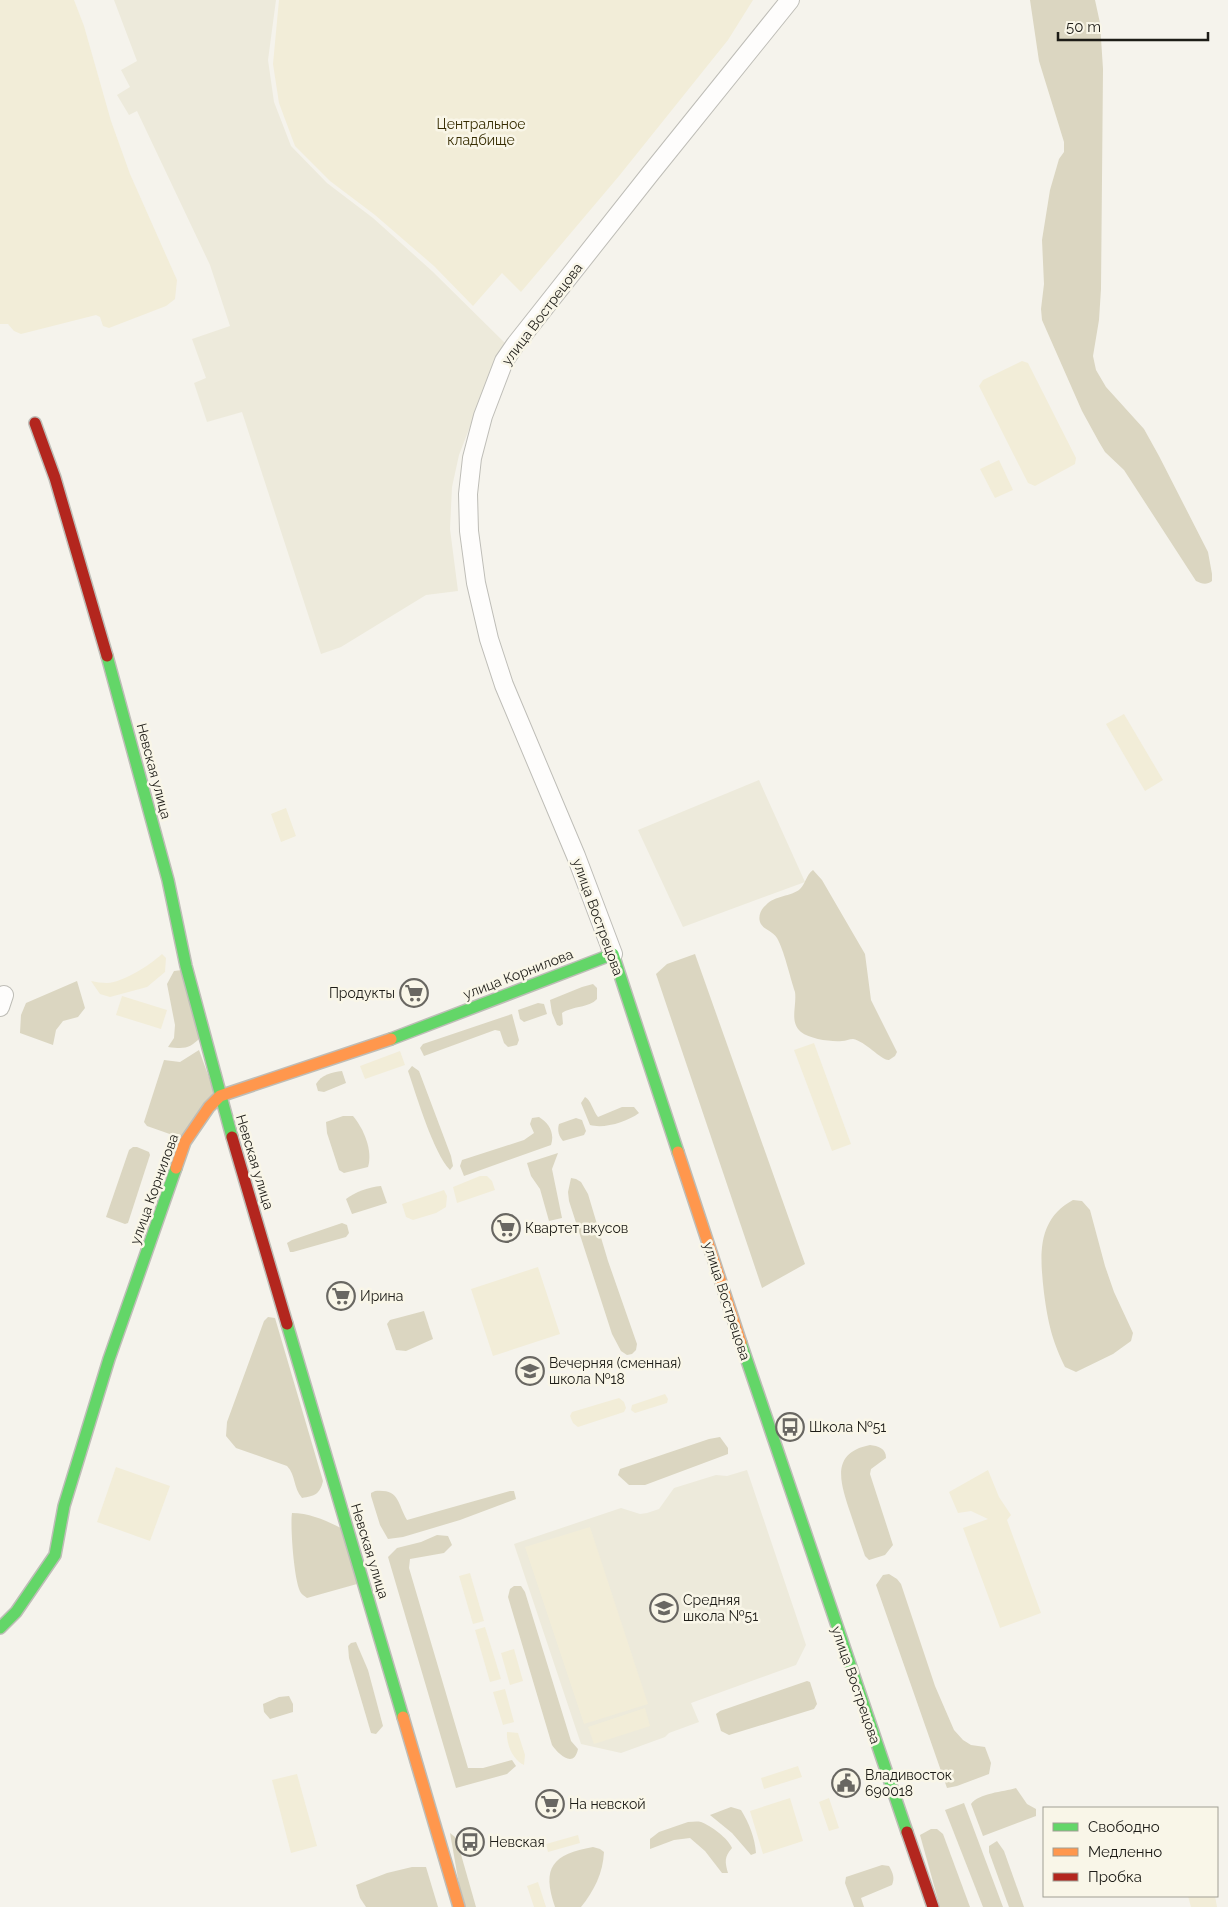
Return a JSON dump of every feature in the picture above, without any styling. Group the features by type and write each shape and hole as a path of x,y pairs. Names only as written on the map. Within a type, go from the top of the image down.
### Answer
{"street":[{"name":"улица Вострецова","path":"790,0 650,174 504,361 483,416 472,458 468,494 469,531 476,583 489,639 504,685 576,856 613,954 775,1446 933,1907"},
{"name":"Невская улица","path":"35,423 55,478 96,614 168,880 186,966 208,1043 220,1096 459,1907"},
{"name":"улица Корнилова","path":"0,1628 16,1612 55,1555 64,1506 109,1359 185,1142 220,1096 411,1032 613,954"}],"shaded area":[{"path":"114,0 276,0 268,60 274,102 291,146 327,183 373,218 432,271 505,343 498,354 459,455 452,487 450,529 458,591 426,595 341,647 321,654 242,412 207,422 194,383 206,378 192,339 230,326 210,265 137,111 129,115 117,95 130,87 121,70 137,61"},
{"path":"1030,0 1095,0 1100,23 1103,69 1101,289 1099,320 1093,356 1096,370 1106,387 1144,429 1208,552 1212,581 1208,583 1196,581 1124,470 1105,452 1082,411 1042,320 1041,309 1044,284 1042,240 1050,190 1059,159 1064,152 1064,142 1039,61"},
{"path":"759,780 805,882 683,927 638,830"},
{"path":"813,870 822,880 865,954 871,1000 897,1052 889,1060 863,1043 853,1039 843,1041 821,1040 801,1032 795,1024 795,992 780,943 773,933 761,925 759,917 763,908 770,902 800,889"},
{"path":"695,954 805,1264 762,1288 656,974 667,964"},
{"path":"182,970 201,1037 186,1047 168,1047 174,1038 175,1025 167,984 174,971"},
{"path":"77,981 85,1008 78,1017 63,1021 56,1030 53,1045 20,1033 21,1015 26,1003"},
{"path":"593,984 597,988 597,999 590,1004 562,1013 563,1024 557,1025 552,1013 550,1000"},
{"path":"538,1003 544,1004 547,1014 524,1022 520,1019 518,1010"},
{"path":"512,1014 519,1040 517,1045 508,1047 504,1043 500,1031 495,1030 424,1056 420,1048 423,1044"},
{"path":"199,1050 215,1094 181,1138 147,1126 144,1122 164,1060 180,1062"},
{"path":"412,1066 419,1071 451,1156 453,1166 450,1170 438,1151 426,1124 408,1071"},
{"path":"342,1071 346,1083 324,1092 318,1091 316,1084 321,1078 331,1073"},
{"path":"585,1097 598,1117 622,1107 634,1107 639,1113 615,1124 590,1125 581,1103"},
{"path":"343,1116 353,1116 357,1121 364,1134 369,1154 368,1167 344,1173 339,1170 327,1133 326,1122"},
{"path":"539,1117 546,1122 552,1132 551,1145 464,1176 460,1166 462,1160 524,1140 534,1133 530,1124 532,1118"},
{"path":"576,1118 582,1120 586,1131 584,1135 563,1141 560,1138 559,1124"},
{"path":"133,1147 149,1152 150,1155 128,1223 125,1224 106,1217 129,1150"},
{"path":"558,1153 552,1169 562,1218 549,1221 540,1189 531,1176 527,1163"},
{"path":"571,1178 581,1182 588,1194 608,1261 637,1344 636,1350 632,1354 627,1355 621,1351 612,1334 569,1201 568,1192"},
{"path":"381,1186 387,1203 352,1214 346,1199 362,1190"},
{"path":"1073,1200 1082,1201 1090,1210 1114,1292 1133,1333 1131,1341 1113,1354 1076,1372 1065,1367 1054,1340 1046,1304 1042,1266 1043,1240 1052,1218 1061,1208"},
{"path":"342,1223 347,1225 349,1233 346,1237 290,1252 287,1243 292,1240"},
{"path":"424,1311 433,1339 406,1351 396,1350 387,1324 390,1320"},
{"path":"268,1317 275,1318 323,1481 318,1492 307,1497 302,1498 299,1494 292,1473 287,1466 236,1448 226,1436 227,1422 264,1321"},
{"path":"720,1437 728,1448 728,1454 645,1485 629,1485 618,1475 620,1469"},
{"path":"870,1445 881,1448 886,1455 886,1458 871,1469 870,1474 893,1545 885,1555 869,1560 865,1556 847,1501 841,1471 843,1462 848,1455 857,1449"},
{"name":"Средняя школа №51","path":"747,1470 806,1645 796,1665 691,1703 699,1722 669,1733 665,1737 621,1753 581,1744 514,1544 621,1508 640,1514 647,1513 659,1509 674,1488 716,1475 727,1476"},
{"path":"375,1491 389,1492 397,1498 407,1520 510,1491 514,1491 516,1499 460,1520 403,1537 388,1539 380,1525 371,1496 371,1493"},
{"path":"292,1513 325,1520 343,1529 357,1584 307,1598 301,1594 296,1578 292,1541"},
{"path":"437,1535 448,1536 452,1545 444,1553 410,1559 409,1568 468,1768 483,1768 512,1760 516,1766 507,1774 456,1788 388,1557 397,1548 421,1542"},
{"path":"889,1574 901,1584 935,1686 954,1730 963,1740 971,1745 985,1747 991,1763 989,1774 947,1788 876,1585 883,1575"},
{"path":"514,1586 521,1586 525,1592 571,1741 578,1749 576,1755 570,1759 558,1752 552,1745 508,1597 510,1589"},
{"path":"356,1642 368,1670 383,1726 376,1734 371,1733 349,1658 348,1646"},
{"path":"807,1681 810,1682 817,1704 814,1709 729,1735 721,1731 716,1714 720,1711"},
{"path":"289,1696 293,1704 293,1712 270,1719 264,1712 263,1704 279,1697"},
{"path":"1016,1788 1027,1804 1036,1809 1036,1816 983,1836 971,1804 985,1795"},
{"path":"964,1803 1003,1907 983,1907 945,1810"},
{"path":"731,1807 741,1810 744,1815 753,1836 756,1853 751,1855 732,1833 710,1815"},
{"path":"688,1822 705,1824 727,1840 732,1848 726,1860 728,1873 722,1873 705,1851 690,1838 674,1840 650,1849 650,1839 659,1832"},
{"path":"931,1829 937,1829 943,1834 970,1907 940,1907 920,1835"},
{"path":"450,1833 455,1837 458,1844 476,1907 463,1907"},
{"path":"997,1841 1004,1851 1024,1907 1009,1907 989,1852 989,1846"},
{"path":"593,1847 604,1852 600,1874 590,1895 581,1907 555,1907 549,1882 550,1872 554,1865 568,1854"},
{"path":"882,1865 889,1866 893,1878 892,1885 861,1898 864,1907 854,1907 845,1883 846,1877"},
{"path":"412,1867 426,1867 438,1907 366,1907 360,1898 356,1885 387,1873"}],"green space":[{"path":"0,0 74,0 84,26 111,121 130,174 177,280 175,299 166,306 109,328 103,326 100,317 96,315 21,334 14,331 8,324 0,324"},
{"name":"Центральное кладбище","path":"279,0 753,0 728,40 619,176 521,292 502,273 473,306 434,266 375,215 330,181 295,146 279,103 273,64"},
{"path":"1022,361 1028,363 1076,458 1075,464 1035,486 1028,483 979,386 983,380"},
{"path":"999,460 1013,490 995,498 980,469"},
{"path":"1124,714 1163,780 1145,791 1106,724"},
{"path":"286,808 296,836 281,842 271,814"},
{"path":"162,954 166,958 165,972 147,987 110,997 100,994 91,981 107,983 121,980 144,968"},
{"path":"122,996 167,1010 161,1029 116,1015"},
{"path":"814,1043 851,1144 832,1151 794,1050"},
{"path":"400,1051 405,1065 365,1079 360,1066"},
{"path":"480,1176 487,1176 492,1181 495,1190 457,1203 453,1187"},
{"path":"444,1190 447,1196 446,1207 436,1213 413,1220 406,1217 402,1204"},
{"path":"538,1267 560,1334 493,1356 471,1289"},
{"path":"665,1394 668,1399 667,1403 635,1413 631,1410 632,1405"},
{"path":"619,1398 624,1402 626,1408 624,1412 578,1427 573,1423 570,1416 572,1412"},
{"path":"116,1467 170,1486 150,1541 97,1522"},
{"path":"988,1470 999,1497 1011,1515 1007,1520 1041,1613 1000,1628 963,1528 988,1519 971,1511 958,1513 949,1492"},
{"path":"590,1527 648,1704 584,1724 525,1547"},
{"path":"470,1573 484,1621 473,1624 459,1576"},
{"path":"485,1627 501,1679 490,1682 475,1630"},
{"path":"514,1649 523,1681 510,1685 501,1653"},
{"path":"505,1689 514,1722 503,1725 493,1692"},
{"path":"645,1708 650,1726 594,1744 588,1727"},
{"path":"507,1732 518,1733 525,1755 524,1765 520,1763 511,1751"},
{"path":"798,1766 802,1777 764,1789 761,1778"},
{"path":"297,1774 317,1846 291,1853 272,1780"},
{"path":"790,1798 803,1841 763,1854 750,1811"},
{"path":"829,1798 839,1828 829,1831 819,1802"},
{"path":"578,1835 580,1843 548,1852 546,1844"},
{"path":"538,1882 546,1907 534,1907 527,1886"},
{"path":"1188,1897 1215,1897 1217,1907 1191,1907"}],"traffic: fast":[{"path":"107,656 168,880 186,966 232,1137"},
{"path":"391,1039 613,954 678,1152"},
{"path":"0,1628 16,1612 55,1555 64,1506 109,1359 176,1168"},
{"path":"287,1324 403,1717"},
{"path":"741,1343 907,1832"}],"traffic: slow":[{"path":"176,1168 185,1142 209,1107 220,1096 391,1039"},
{"path":"678,1152 741,1343"},
{"path":"403,1717 459,1907"}],"traffic: jam":[{"path":"35,423 55,478 107,656"},
{"path":"232,1137 287,1324"},
{"path":"907,1832 933,1907"}],"place":[{"name":"Продукты","path":"414,993"},
{"name":"Квартет вкусов","path":"506,1228"},
{"name":"Ирина","path":"341,1296"},
{"name":"Вечерняя (сменная) школа №18","path":"530,1371"},
{"name":"Школа №51","path":"790,1427"},
{"name":"Средняя школа №51","path":"664,1608"},
{"name":"Владивосток 690018","path":"846,1783"},
{"name":"На невской","path":"550,1804"},
{"name":"Невская","path":"470,1842"}]}
